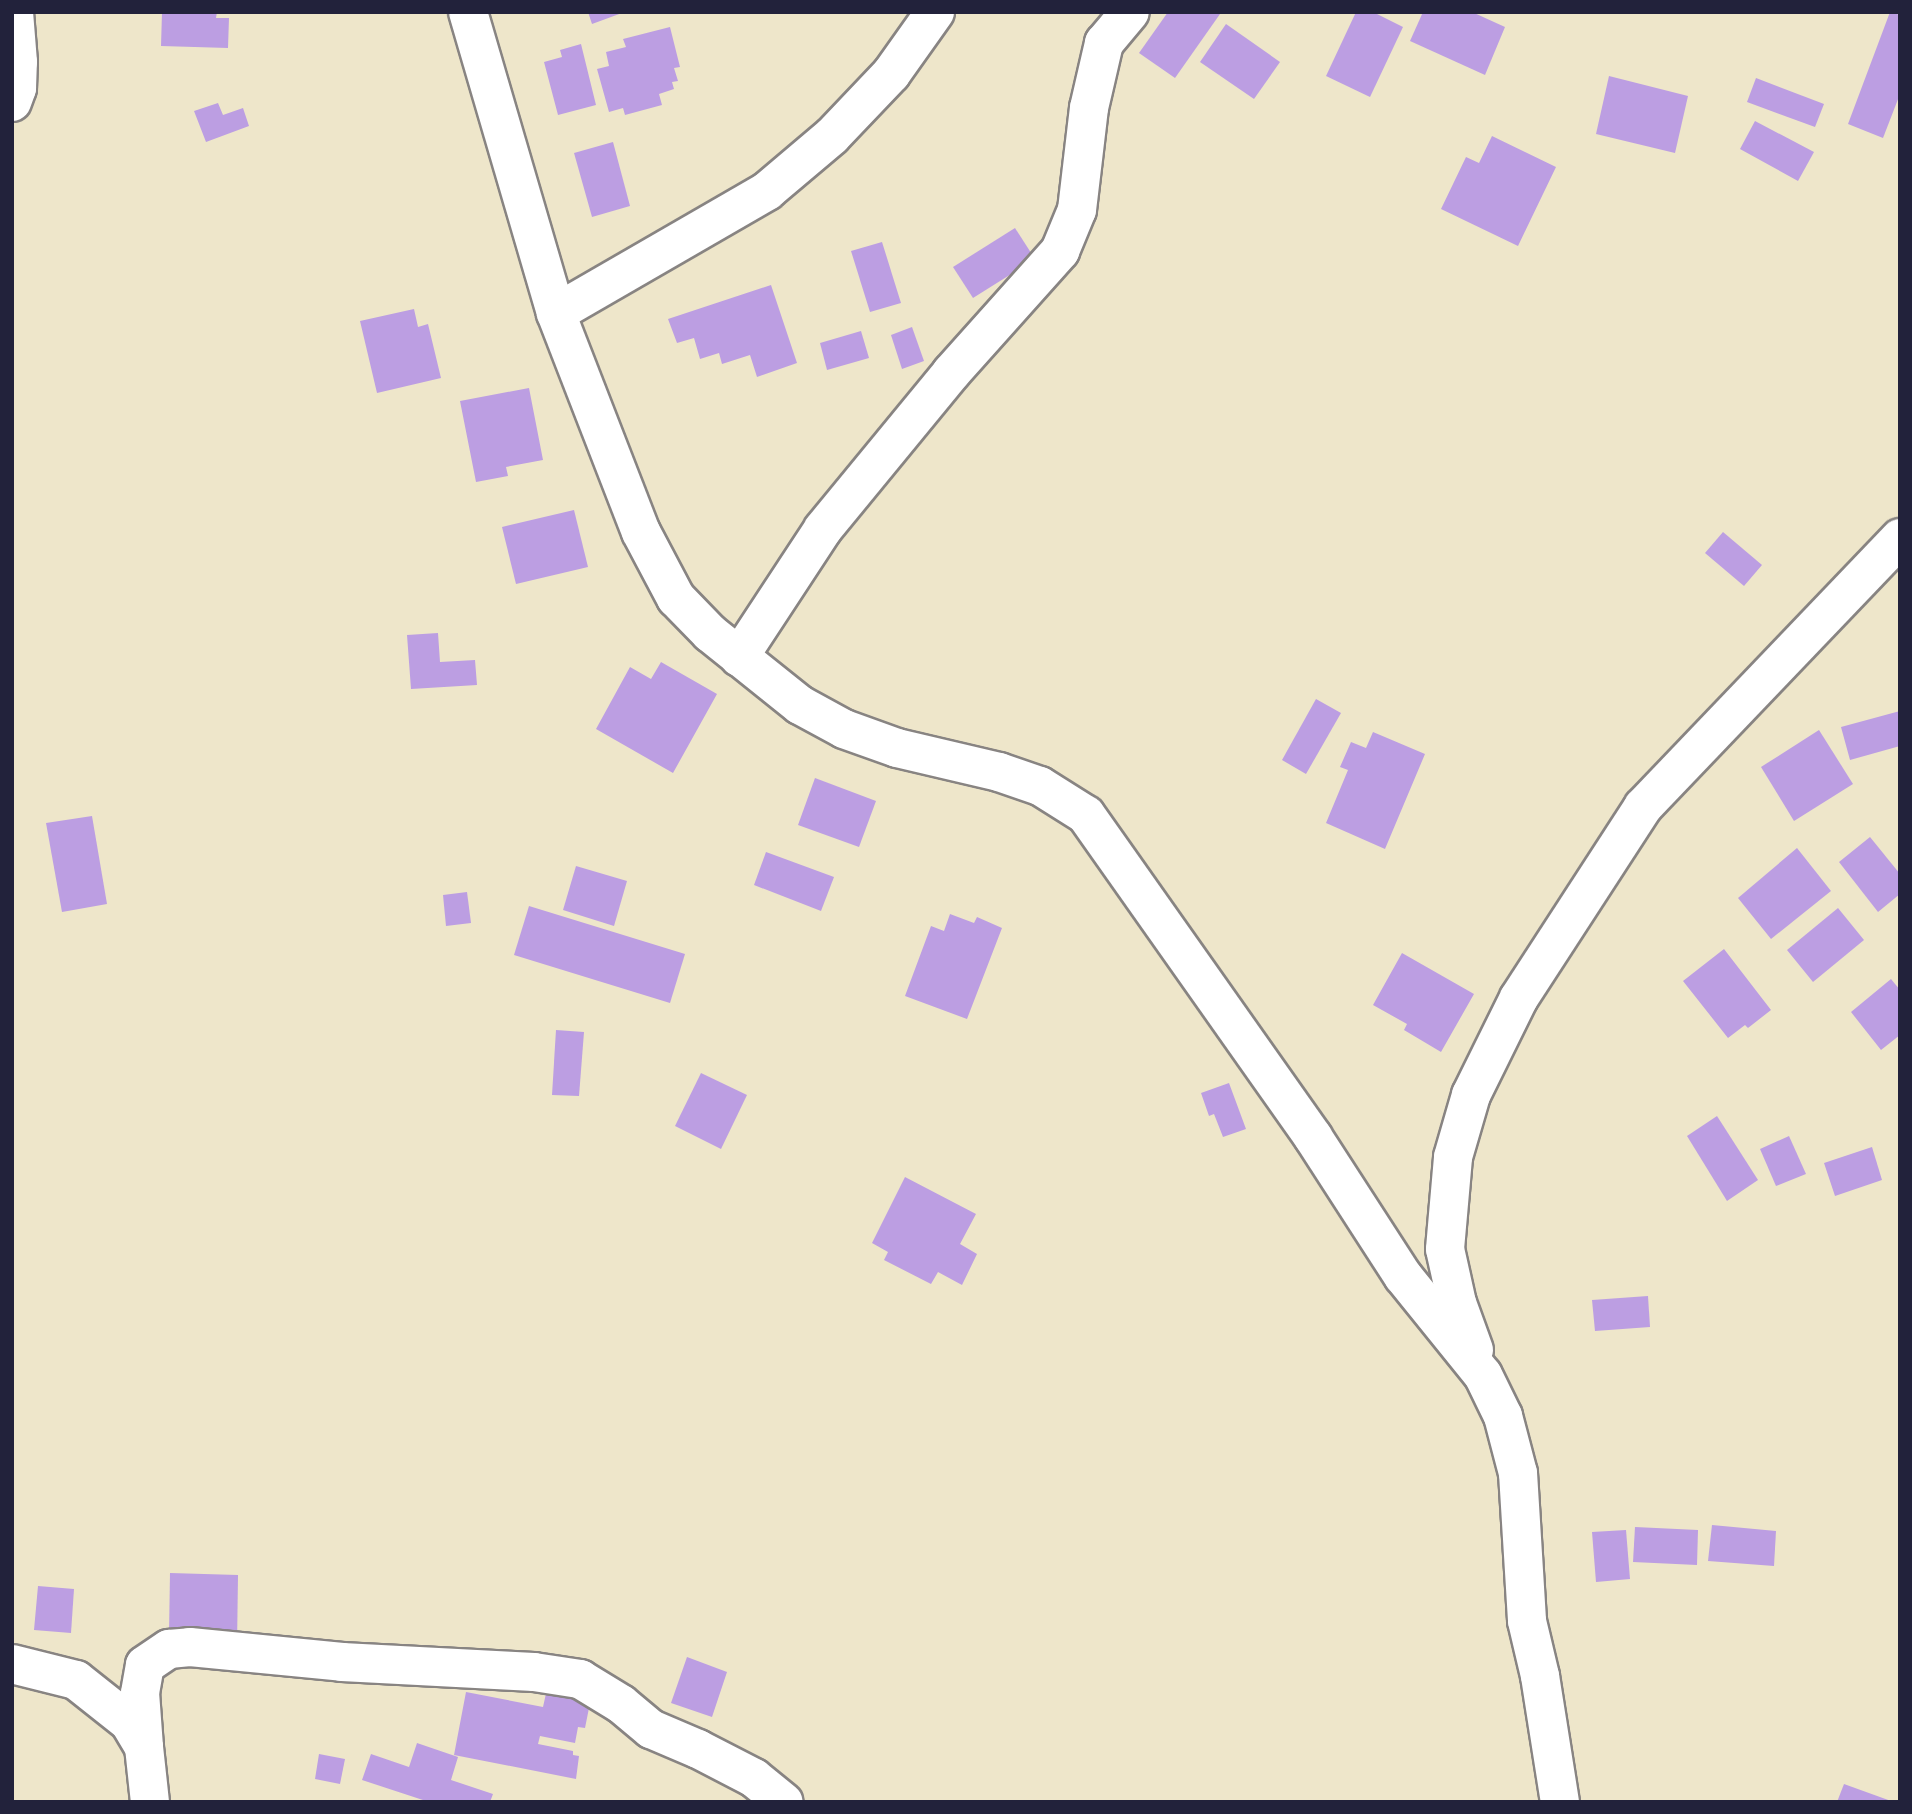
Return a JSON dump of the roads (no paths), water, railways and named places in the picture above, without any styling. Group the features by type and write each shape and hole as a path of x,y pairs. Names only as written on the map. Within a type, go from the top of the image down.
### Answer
{"street":[{"path":"12,102 18,88 14,12"},
{"path":"468,12 556,313 641,532 677,598 710,633 800,705 844,729 897,748 999,772 1040,786 1086,815 1313,1137 1403,1276 1483,1375"},
{"path":"556,313 768,191 832,136 891,74 935,12"},
{"path":"739,657 823,529 951,373 1060,251 1077,210 1089,108 1104,43 1130,12"},
{"path":"1560,1802 1540,1676 1527,1621 1518,1473 1503,1416 1483,1375 1457,1303 1445,1249 1453,1157 1471,1096 1519,998 1643,807 1900,538"},
{"path":"150,1802 140,1693 145,1665 169,1649 190,1647 342,1662 534,1672 580,1679 621,1704 651,1729 698,1749 754,1778 784,1802"},
{"path":"12,1664 76,1680 129,1722 144,1747"}]}
